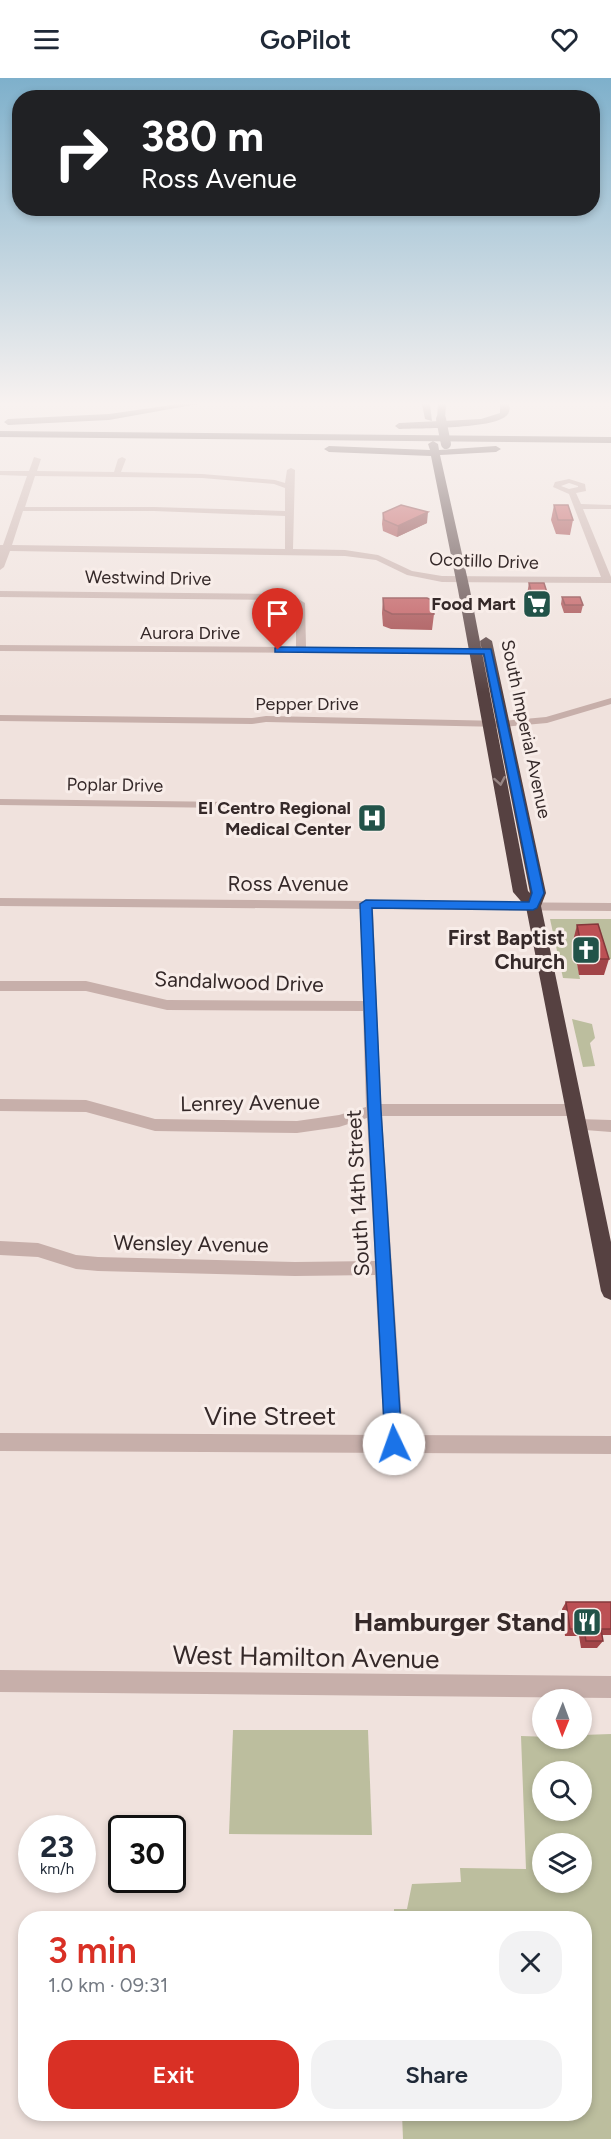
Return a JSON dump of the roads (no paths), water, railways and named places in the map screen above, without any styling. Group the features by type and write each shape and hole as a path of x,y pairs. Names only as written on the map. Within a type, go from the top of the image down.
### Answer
{"highway":[{"name":"South Imperial Avenue","path":"447,500 467,580 496,724 504,806 521,891 533,906 609,1266 611,1291"},
{"name":"South Imperial Avenue","path":"467,580 468,553"},
{"name":"South Imperial Avenue","path":"496,724 522,806 538,893 533,906"},
{"path":"504,806 522,806"}],"street":[{"path":"0,567 4,548 23,500"},
{"path":"289,500 289,552"},
{"path":"575,500 609,580"},
{"path":"577,507 611,507"},
{"path":"20,509 154,509 290,514"},
{"name":"Ocotillo Drive","path":"4,548 359,555 378,558 419,576 467,580 609,580"},
{"name":"Westwind Drive","path":"0,594 281,596 296,599 301,607 301,650"},
{"name":"Aurora Drive","path":"0,648 482,651"},
{"name":"Pepper Drive","path":"0,717 496,724 547,720 611,701"},
{"name":"Poplar Drive","path":"0,802 229,805"},
{"name":"Ross Avenue","path":"0,902 611,907"},
{"name":"South 14th Street","path":"366,904 374,1110 394,1444"},
{"name":"Sandalwood Drive","path":"0,987 86,987 167,1005 370,1006"},
{"name":"Lenrey Avenue","path":"0,1105 87,1106 155,1125 167,1126 297,1127 339,1121 374,1110 576,1117 611,1126"},
{"name":"Wensley Avenue","path":"0,1248 38,1250 76,1262 98,1264 295,1269 384,1268"},
{"name":"Vine Street","path":"0,1442 611,1445"},
{"name":"West Hamilton Avenue","path":"0,1681 611,1687"}],"place":[{"name":"Food Mart","path":"537,604"},
{"name":"El Centro Regional Medical Center","path":"372,818"},
{"name":"First Baptist Church","path":"586,950"},
{"name":"Hamburger Stand","path":"587,1622"}]}
